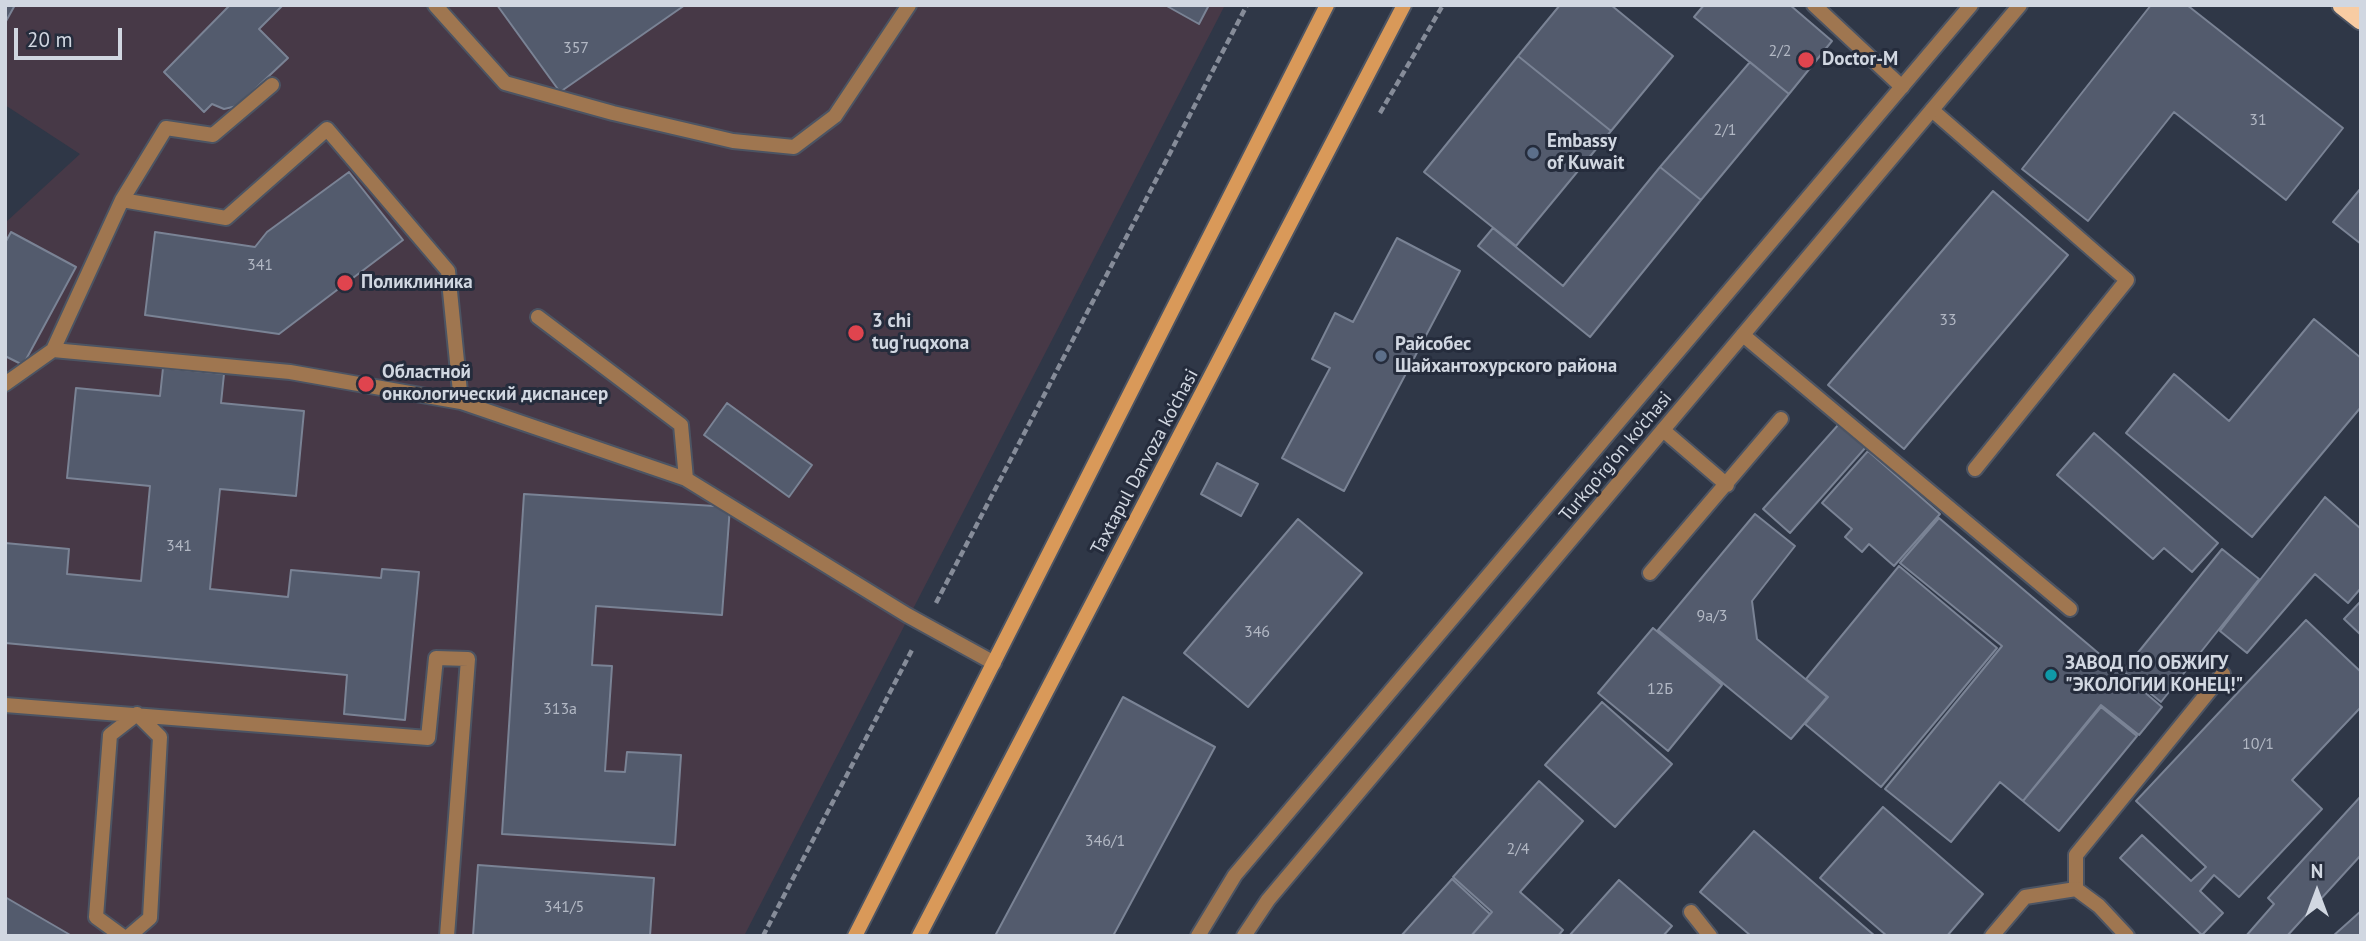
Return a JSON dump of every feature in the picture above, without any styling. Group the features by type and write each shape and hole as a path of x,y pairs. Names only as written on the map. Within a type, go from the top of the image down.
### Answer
{"highway":[{"path":"2342,5 2361,20"}],"main road":[{"path":"855,936 1327,5"},
{"name":"Taxtapul Darvoza ko'chasi","path":"919,936 1404,5"}],"street":[{"path":"436,5 505,83 613,113 733,141 794,147 835,116 909,5"},
{"path":"1814,5 1902,87"},
{"name":"Turkqo'rg'on ko'chasi","path":"1198,936 1235,875 1971,5"},
{"name":"Turkqo'rg'on ko'chasi","path":"1244,936 1268,900 2020,5"},
{"path":"5,384 53,350 122,200 166,128 213,135 272,86"},
{"path":"1932,110 2127,280 1975,469"},
{"path":"122,200 226,218 327,129 448,271 461,402"},
{"path":"538,317 681,425 686,479"},
{"path":"1744,335 2070,610"},
{"path":"53,350 290,372 461,402 686,479 924,625 993,663"},
{"path":"1650,573 1782,419"},
{"path":"1663,430 1727,485"},
{"path":"5,705 428,738 436,658 468,659 447,936"},
{"path":"2076,889 2076,855 2223,674"},
{"path":"122,936 96,917 110,735 136,715"},
{"path":"129,936 150,918 160,737 136,715"},
{"path":"1992,936 2025,897 2076,889 2099,906 2127,936"},
{"path":"1691,912 1710,936"}],"path":[{"path":"763,936 1247,5"}],"shaded area":[{"name":"Областной онкологический диспансер","path":"5,5 1225,5 744,936 5,936 5,223 80,154 5,105"}],"building":[{"path":"5,5 15,5 5,23"},
{"path":"230,5 283,5 259,29 288,58 237,106 224,109 212,104 204,112 164,72"},
{"path":"497,5 685,5 560,92"},
{"path":"1165,5 1209,5 1199,24"},
{"path":"1560,5 1611,5 1673,56 1611,131 1518,56"},
{"path":"1704,5 1790,5 1832,41 1789,94 1694,17"},
{"path":"2151,5 2187,5 2343,128 2286,200 2174,112 2088,221 2022,169"},
{"path":"1518,56 1611,131 1516,246 1424,172"},
{"path":"1750,62 1789,94 1701,200 1660,167"},
{"path":"1660,167 1701,200 1590,337 1478,246 1493,228 1563,286"},
{"path":"349,172 403,240 279,334 145,315 155,232 255,247 267,232"},
{"path":"2361,188 2361,244 2333,222"},
{"path":"1993,191 2068,255 1904,449 1828,385"},
{"path":"11,232 76,267 23,365 5,356 5,243"},
{"path":"1397,238 1460,271 1344,491 1282,458 1330,368 1312,359 1335,313 1353,322"},
{"path":"2314,319 2361,358 2361,407 2252,537 2126,433 2174,374 2229,421"},
{"path":"163,368 224,374 221,403 304,411 296,496 220,489 210,589 288,597 291,570 381,578 382,569 419,572 405,720 344,714 347,675 5,643 5,543 69,549 67,574 141,581 150,486 67,478 76,388 160,396"},
{"path":"727,403 812,465 789,497 704,435"},
{"path":"1839,424 1866,447 1790,533 1763,509"},
{"path":"2094,433 2218,543 2192,572 2164,548 2153,559 2057,475"},
{"path":"1868,451 1940,514 1894,566 1869,544 1862,552 1845,537 1852,529 1822,503"},
{"path":"1217,463 1258,484 1241,516 1201,494"},
{"path":"524,494 730,507 722,615 596,606 592,665 612,666 605,771 625,772 627,752 681,755 675,845 502,834"},
{"path":"2325,497 2361,529 2361,588 2348,603 2315,574 2247,653 2220,631"},
{"path":"1755,514 1795,546 1752,601 1757,639 1827,697 1791,739 1658,630"},
{"name":"ЗАВОД ПО ОБЖИГУ \"ЭКОЛОГИИ КОНЕЦ!\"","path":"1939,518 2162,707 2139,735 2101,705 2023,801 2000,782 1951,842 1885,789 2002,646 1900,563"},
{"path":"1298,519 1362,573 1248,707 1184,653"},
{"path":"2222,549 2259,579 2161,702 2123,671"},
{"path":"1899,566 1997,648 1881,787 1805,724 1828,697 1806,679"},
{"path":"2361,601 2361,635 2344,619"},
{"path":"2306,620 2361,672 2361,707 2292,780 2322,809 2239,897 2214,875 2200,891 2223,913 2202,935 2120,858 2142,835 2191,881 2206,867 2136,801"},
{"path":"1653,628 1722,685 1668,751 1598,693"},
{"path":"1123,697 1215,747 1113,936 995,936"},
{"path":"1602,702 1672,764 1615,827 1545,765"},
{"path":"2101,707 2137,736 2059,831 2023,801"},
{"path":"1539,781 1583,821 1520,892 1563,930 1558,936 1471,936 1492,912 1453,877"},
{"path":"2361,796 2361,855 2287,936 2246,936 2274,904 2268,898"},
{"path":"1883,807 1983,894 1947,936 1887,936 1820,878"},
{"path":"1754,831 1875,936 1751,936 1700,892"},
{"path":"478,865 654,878 650,936 473,936"},
{"path":"1452,879 1490,914 1471,936 1401,936"},
{"path":"1619,880 1672,926 1663,936 1569,936"},
{"path":"5,897 72,936 5,935"},
{"path":"2361,911 2361,936 2333,936"}],"place":[{"name":"Doctor-M","path":"1806,60"},
{"name":"Embassy of Kuwait","path":"1533,153"},
{"name":"Поликлиника","path":"345,283"},
{"name":"3 chi tug'ruqxona","path":"856,333"},
{"name":"Райсобес Шайхантохурского района","path":"1381,356"},
{"name":"Областной онкологический диспансер","path":"366,384"},
{"name":"ЗАВОД ПО ОБЖИГУ \"ЭКОЛОГИИ КОНЕЦ!\"","path":"2051,675"}]}
